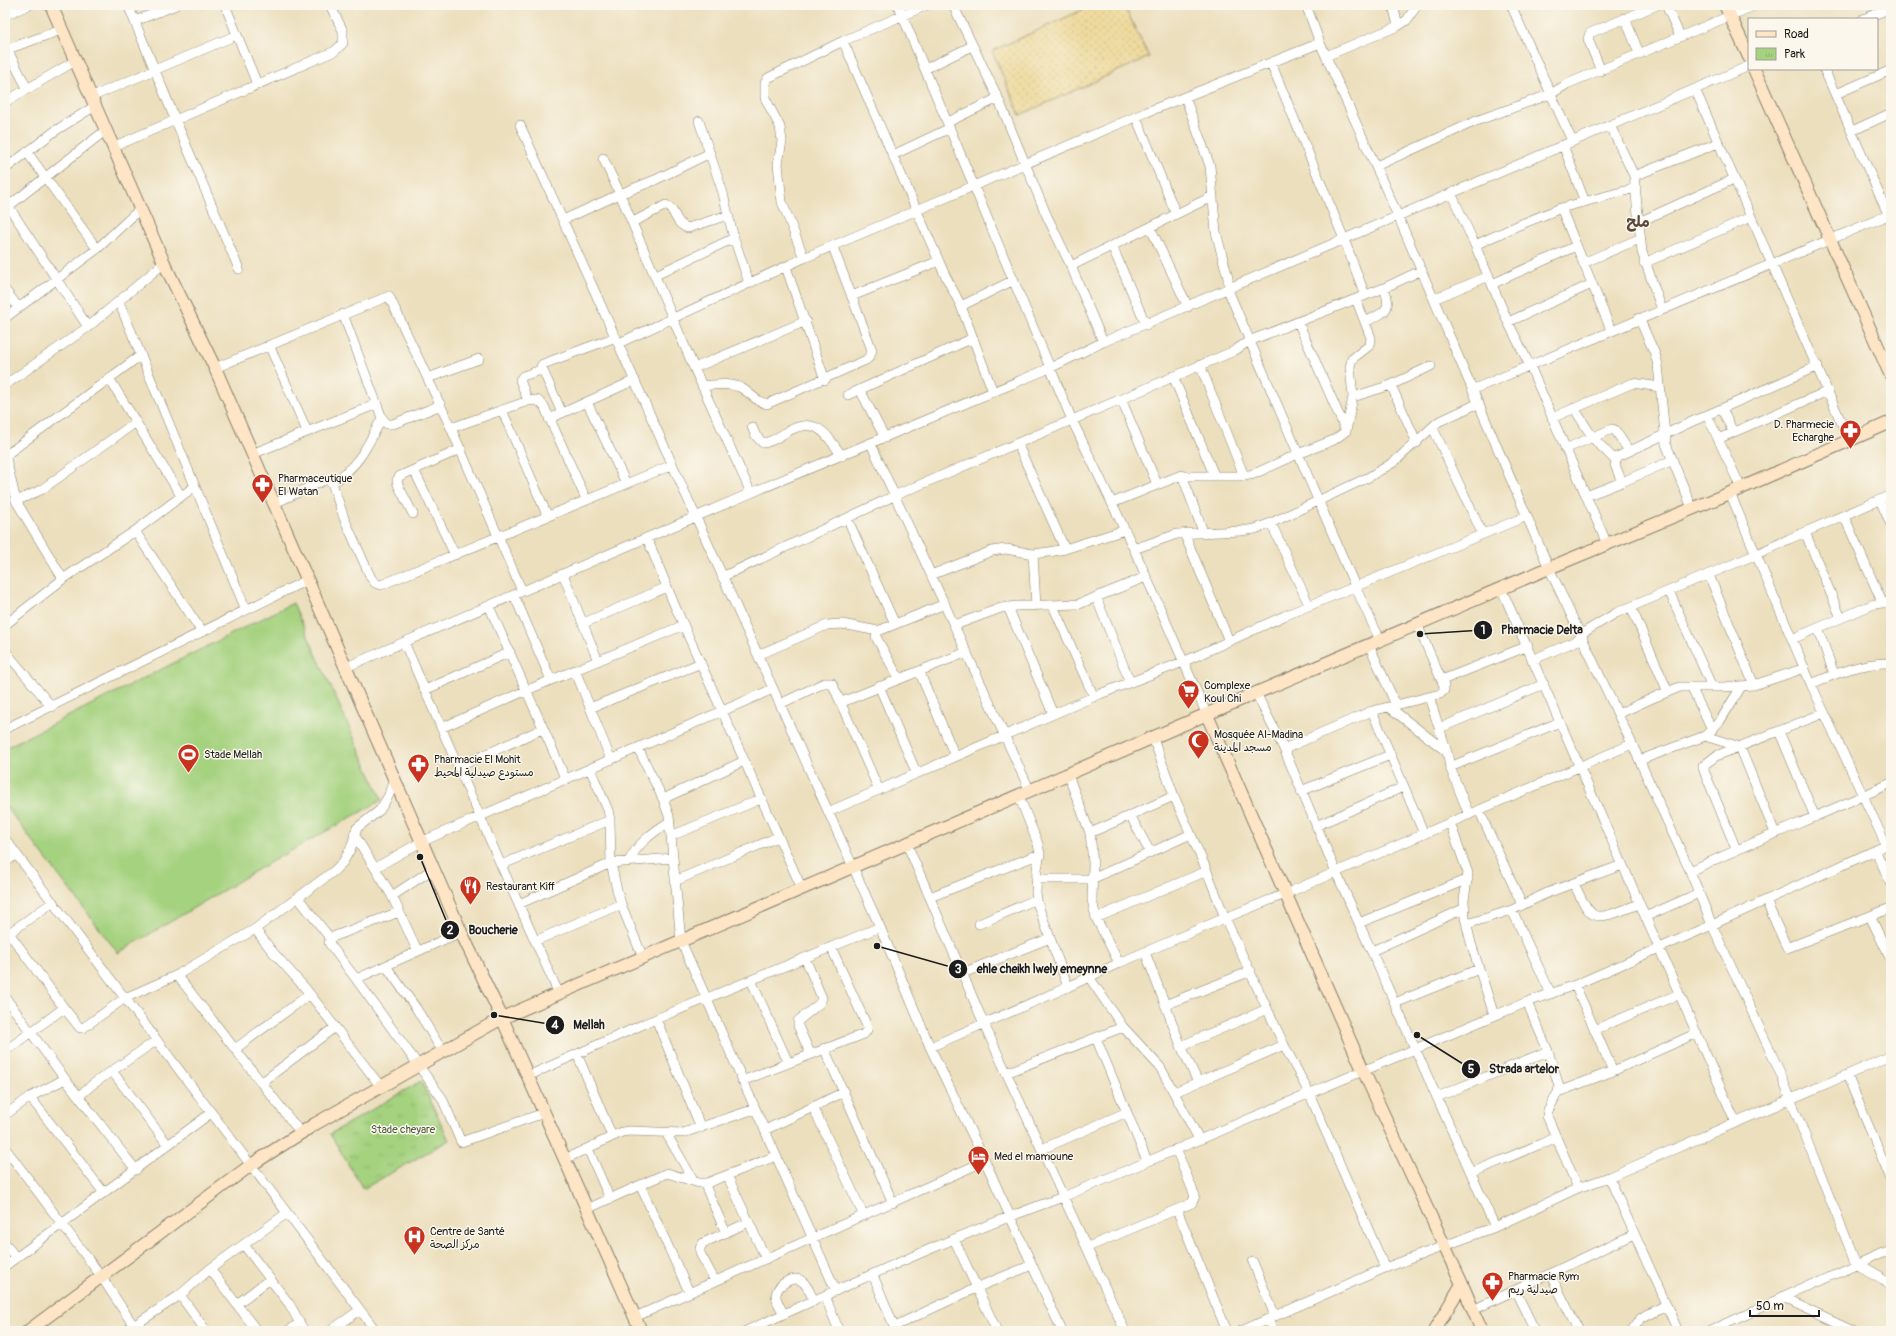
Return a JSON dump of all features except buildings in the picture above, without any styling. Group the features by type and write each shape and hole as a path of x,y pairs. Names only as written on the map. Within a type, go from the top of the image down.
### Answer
{"main road":[{"path":"50,5 164,262 215,368 393,780 461,932 502,1018 641,1331"},
{"path":"1728,10 1748,55"},
{"path":"1754,70 1891,376"},
{"path":"28,1331 251,1165 300,1132 502,1018 1374,642 1692,508 1730,494 1891,422"},
{"path":"1207,715 1363,1070 1462,1284 1482,1331"},
{"path":"1434,1331 1462,1284"}],"street":[{"path":"5,15 29,5"},
{"path":"128,5 174,119 239,269"},
{"path":"135,21 176,5"},
{"path":"225,5 257,84"},
{"path":"113,146 335,51 343,43 343,31 330,5"},
{"path":"898,5 1072,420 1134,549 1207,715"},
{"path":"804,258 782,202 778,164 782,141 780,127 765,98 765,83 768,78 843,41 927,5"},
{"path":"953,5 998,98 1046,214 1071,266 1103,342"},
{"path":"1306,5 1320,43 1474,389 1549,568 1640,760 1791,1100 1856,1264 1891,1284"},
{"path":"1393,5 1398,26"},
{"path":"1326,56 1398,26 1406,20 1417,5"},
{"path":"1511,5 1572,141"},
{"path":"1601,70 1588,36 1590,33 1657,5"},
{"path":"1666,5 1680,36"},
{"path":"1376,166 1476,121 1551,94 1567,84 1680,36 1728,10 1756,5"},
{"path":"1866,18 1891,8"},
{"path":"1625,18 1640,53"},
{"path":"26,88 6,49 60,30"},
{"path":"5,169 93,101 155,71 237,35"},
{"path":"843,41 960,306 993,392"},
{"path":"562,413 541,370 543,364 617,340 674,318 804,258 833,247 1136,117 1320,43"},
{"path":"925,69 972,46"},
{"path":"5,102 26,88 75,61"},
{"path":"1271,63 1344,239 1365,295"},
{"path":"344,668 751,493 1050,368 1103,342 1228,290 1748,66"},
{"path":"1474,389 1639,318 1772,265 1830,238 1890,217 1824,70"},
{"path":"1836,94 1891,70"},
{"path":"1695,89 1818,366 1849,440"},
{"path":"1185,97 1210,166 1216,232 1228,278 1228,290 1355,586 1374,642 1393,706 1447,752"},
{"path":"893,156 998,98"},
{"path":"1852,130 1891,113"},
{"path":"1136,117 1176,214"},
{"path":"700,122 723,194 734,238 750,283"},
{"path":"520,125 853,867 930,1047 985,1161 1062,1331"},
{"path":"1610,125 1634,176 1639,239 1644,263 1662,310"},
{"path":"88,327 6,206 106,130"},
{"path":"1634,176 1718,143"},
{"path":"1563,145 1586,202"},
{"path":"28,152 97,249"},
{"path":"563,220 620,194 656,180 710,153"},
{"path":"603,158 656,275 694,368 751,493"},
{"path":"1638,222 1734,179"},
{"path":"1475,245 1518,224 1560,208 1636,188"},
{"path":"1451,193 1508,322 1530,366 1607,544"},
{"path":"1071,266 1213,196"},
{"path":"633,222 666,205 670,206 678,223 688,228 728,215"},
{"path":"1560,208 1612,330"},
{"path":"5,318 97,249 140,209"},
{"path":"1644,263 1751,217"},
{"path":"1150,227 1188,307"},
{"path":"656,275 734,238"},
{"path":"1583,263 1639,239"},
{"path":"1112,246 1146,324"},
{"path":"1434,299 1490,280 1576,246"},
{"path":"702,386 721,385 741,388 759,402 767,404 825,380 866,360 870,356 872,350 833,247"},
{"path":"852,296 939,261"},
{"path":"5,385 88,327 164,262"},
{"path":"786,267 806,321 825,380"},
{"path":"722,576 896,495 1200,364 1234,351 1249,341 1384,288 1422,270"},
{"path":"960,306 1014,280"},
{"path":"1508,322 1592,284"},
{"path":"1365,322 1384,313 1388,307 1389,300 1384,288"},
{"path":"5,290 19,308"},
{"path":"215,368 387,296 391,297 452,428 499,537 518,593 551,680"},
{"path":"1112,503 1182,475 1244,476 1254,474 1334,440 1346,431 1353,397 1350,367 1352,359 1370,345 1371,338 1356,299"},
{"path":"119,302 246,610"},
{"path":"343,314 382,418 387,424 393,424 441,405"},
{"path":"1639,318 1655,354 1666,444 1692,508"},
{"path":"694,368 806,321"},
{"path":"1298,322 1346,431"},
{"path":"848,396 973,338"},
{"path":"269,345 307,431"},
{"path":"63,579 16,501 5,454 141,355"},
{"path":"428,378 479,359"},
{"path":"1200,364 1244,476"},
{"path":"1353,397 1391,385 1431,366"},
{"path":"1615,460 1617,457 1628,451 1818,366"},
{"path":"528,400 520,380 523,376 541,370"},
{"path":"1173,376 1214,475"},
{"path":"109,378 182,496"},
{"path":"549,419 635,380"},
{"path":"1552,418 1633,383 1660,387"},
{"path":"1391,385 1417,442"},
{"path":"860,390 885,438"},
{"path":"1718,439 1828,391"},
{"path":"1121,399 1157,484"},
{"path":"452,428 528,400 538,400 544,406 586,499"},
{"path":"587,402 626,483"},
{"path":"1134,549 1177,534 1204,534 1242,531 1271,523 1369,477 1394,462 1438,422 1479,403"},
{"path":"252,454 377,404"},
{"path":"1574,408 1593,438 1615,460 1615,465 1622,482"},
{"path":"1722,409 1733,432"},
{"path":"502,410 547,516"},
{"path":"1707,415 1741,488"},
{"path":"332,483 346,474 357,464 382,418"},
{"path":"16,501 41,490 136,422"},
{"path":"752,427 756,436 763,442 770,442 795,427 809,425 823,430 842,456"},
{"path":"1433,428 1482,533"},
{"path":"1565,449 1612,429 1628,451"},
{"path":"1017,443 1065,549"},
{"path":"871,444 896,495 1030,791"},
{"path":"413,514 398,485 397,480 400,476 460,448"},
{"path":"1586,496 1673,460"},
{"path":"274,504 325,480 329,480 332,483 344,518 371,578 375,583 381,585 499,537 586,499 672,465"},
{"path":"414,470 455,555"},
{"path":"1182,475 1204,534"},
{"path":"5,625 63,579 135,531 195,486"},
{"path":"746,1331 954,1239 1010,1216 1063,1197 1494,1015 1575,985 1766,901 1888,844 1863,796 1824,713 1730,494"},
{"path":"1532,660 1582,636 1616,613 1669,592 1891,496"},
{"path":"1880,500 1891,525"},
{"path":"828,812 1005,734 1130,682 1183,662 1355,586 1482,533 1527,516"},
{"path":"1792,639 1850,613 1887,602 1844,516"},
{"path":"847,518 895,624"},
{"path":"1271,523 1309,606"},
{"path":"931,574 992,551 1006,549 1033,554 1065,549 1125,530"},
{"path":"135,531 202,632"},
{"path":"1805,532 1840,618"},
{"path":"1184,533 1229,641"},
{"path":"647,538 667,587 802,889"},
{"path":"1033,554 1036,606"},
{"path":"563,574 598,660"},
{"path":"1708,575 1754,685"},
{"path":"955,626 993,610 1008,607 1079,604 1146,577"},
{"path":"5,729 307,580"},
{"path":"584,623 667,587"},
{"path":"1501,588 1528,646 1532,660 1544,684 1736,1123"},
{"path":"1669,592 1712,687"},
{"path":"1096,597 1130,682"},
{"path":"758,655 827,625 842,624 878,631 945,604"},
{"path":"489,606 510,652 525,691 566,780"},
{"path":"1053,606 1094,697"},
{"path":"1008,607 1053,714"},
{"path":"1631,607 1668,692"},
{"path":"1284,749 1372,711 1440,694 1444,690 1442,680 1417,624"},
{"path":"442,728 525,691 684,625"},
{"path":"1818,628 1834,674"},
{"path":"878,631 876,637 899,679"},
{"path":"404,642 518,904 559,994"},
{"path":"1442,680 1528,646"},
{"path":"5,651 52,707"},
{"path":"425,690 510,652"},
{"path":"842,702 967,652"},
{"path":"1811,684 1834,674 1868,664 1890,661"},
{"path":"590,708 701,663"},
{"path":"1618,714 1680,687 1741,687 1754,685 1805,668"},
{"path":"575,670 611,760"},
{"path":"919,671 955,756"},
{"path":"780,704 832,682 842,702 878,790"},
{"path":"1440,728 1544,684"},
{"path":"879,686 916,772"},
{"path":"1691,687 1712,730"},
{"path":"1640,760 1705,736 1712,730 1732,705 1741,687"},
{"path":"375,868 421,842 773,689"},
{"path":"1256,693 1284,749 1358,923 1395,1002 1495,1227"},
{"path":"1429,697 1440,728 1450,767 1469,815"},
{"path":"1372,711 1424,834"},
{"path":"1736,849 1702,768 1716,756 1824,713"},
{"path":"1450,767 1560,722"},
{"path":"458,767 542,729"},
{"path":"1779,731 1815,817"},
{"path":"1705,736 1740,747"},
{"path":"1153,738 1174,796 1207,871 1225,918 1251,971 1284,1045 1309,1093 1385,1268"},
{"path":"930,1047 1068,987 1119,963 1285,894 1632,744"},
{"path":"1740,747 1775,833"},
{"path":"638,748 663,799 669,822 681,941 836,1291"},
{"path":"1301,791 1390,755"},
{"path":"663,799 744,760"},
{"path":"590,769 608,810 610,820 611,863 621,904 643,958"},
{"path":"1068,774 1090,833 1093,863 1092,900 1096,918 1119,963"},
{"path":"53,902 7,935 76,1025 82,1028 125,998 177,975 255,929 299,899 343,862 351,848 357,828 380,810 389,795 393,780"},
{"path":"1690,871 1736,849 1815,817 1891,783"},
{"path":"1316,826 1403,787"},
{"path":"1019,796 1038,844 1040,854 1036,879 1037,900 1068,987"},
{"path":"1090,833 1174,796"},
{"path":"671,836 761,799"},
{"path":"1479,810 1522,905"},
{"path":"1130,815 1150,852"},
{"path":"501,865 610,820"},
{"path":"629,861 635,849 650,834 669,822"},
{"path":"1450,823 1468,873 1464,900 1467,924 1494,1015"},
{"path":"354,834 392,896 417,950"},
{"path":"1036,879 1092,879 1191,834"},
{"path":"675,881 778,837"},
{"path":"5,839 376,1331"},
{"path":"907,844 984,1024 1063,1197 1088,1247 1125,1331"},
{"path":"1875,850 1891,882"},
{"path":"5,863 16,854"},
{"path":"930,897 1040,854"},
{"path":"518,904 611,863 673,858"},
{"path":"1467,924 1512,910 1622,865"},
{"path":"392,896 433,869"},
{"path":"1096,918 1207,871"},
{"path":"1358,923 1468,879"},
{"path":"1574,884 1589,911 1594,915 1605,916 1639,904"},
{"path":"1645,917 1699,893"},
{"path":"299,899 330,938 329,943 442,1098 461,1142 544,1113"},
{"path":"979,924 1037,900"},
{"path":"1766,901 1787,948 1891,908"},
{"path":"535,941 621,904"},
{"path":"1372,951 1465,908"},
{"path":"1512,910 1551,994"},
{"path":"330,938 399,912"},
{"path":"1870,916 1891,960"},
{"path":"528,1076 656,1019 880,928"},
{"path":"255,929 272,952 310,994 381,1087"},
{"path":"356,979 417,950 461,932"},
{"path":"963,973 1050,938"},
{"path":"742,1081 810,1053 864,1034 867,1030 831,947"},
{"path":"1145,952 1181,1046 1198,1082"},
{"path":"805,958 822,998 820,1004 798,1021 798,1026 810,1053"},
{"path":"386,966 416,1008 443,1052"},
{"path":"1395,1002 1480,969"},
{"path":"1165,1005 1251,971"},
{"path":"177,975 300,1132"},
{"path":"1089,977 1123,1027 1160,1067 1175,1092 1199,1139"},
{"path":"751,980 788,1062"},
{"path":"1575,985 1613,1071"},
{"path":"235,1049 310,994"},
{"path":"1594,1030 1679,994"},
{"path":"5,997 78,1096 136,1170"},
{"path":"1527,1002 1548,1051 1558,1081 1558,1092 1547,1116 1555,1138 1578,1188"},
{"path":"5,1051 64,1008"},
{"path":"1181,1046 1267,1008"},
{"path":"656,1019 701,1128"},
{"path":"261,1083 335,1027"},
{"path":"1006,1073 1123,1027"},
{"path":"1558,1092 1613,1071 1697,1032"},
{"path":"1096,1038 1147,1161"},
{"path":"78,1096 157,1040"},
{"path":"1175,1092 1284,1045"},
{"path":"824,1048 893,1203"},
{"path":"1437,1097 1548,1051"},
{"path":"577,1054 612,1136"},
{"path":"1241,1331 1385,1268 1495,1227 1578,1188 1609,1177 1891,1056"},
{"path":"112,1071 168,1145"},
{"path":"1847,1075 1891,1179"},
{"path":"5,1116 30,1097 65,1078"},
{"path":"765,1130 844,1092"},
{"path":"30,1097 104,1193"},
{"path":"813,1107 864,1216"},
{"path":"565,1159 612,1136 630,1131 683,1133 755,1108"},
{"path":"5,1266 136,1170 211,1112"},
{"path":"1042,1149 1127,1112"},
{"path":"666,1132 694,1181"},
{"path":"1470,1173 1555,1138"},
{"path":"5,1148 101,1276 132,1330 180,1295 210,1269 287,1213"},
{"path":"588,1149 610,1199"},
{"path":"1088,1247 1192,1203 1195,1196 1176,1149"},
{"path":"587,1209 667,1173 704,1183 776,1156"},
{"path":"635,1317 715,1280 813,1239 985,1161"},
{"path":"727,1175 766,1259"},
{"path":"1609,1177 1678,1331"},
{"path":"704,1183 726,1233"},
{"path":"640,1185 689,1292"},
{"path":"1177,1210 1227,1331"},
{"path":"715,1280 700,1253 700,1248 703,1244 749,1222"},
{"path":"1473,1310 1634,1234"},
{"path":"954,1239 978,1287 997,1331"},
{"path":"5,1243 16,1258"},
{"path":"244,1245 290,1305 302,1327 288,1331"},
{"path":"1710,1331 1891,1249"},
{"path":"1253,1262 1272,1317 1273,1331"},
{"path":"873,1275 895,1328 978,1287 1032,1266"},
{"path":"210,1269 257,1331"},
{"path":"1550,1274 1579,1331"},
{"path":"237,1304 270,1278"},
{"path":"784,1314 776,1299 776,1293 778,1288 793,1279 800,1279 805,1282 814,1301"},
{"path":"1515,1290 1535,1331"},
{"path":"180,1295 206,1331"},
{"path":"826,1296 839,1331"},
{"path":"1782,1298 1839,1328 1854,1331"},
{"path":"1631,1331 1641,1318 1666,1305"},
{"path":"330,1331 360,1310"}],"sand":[{"path":"1093,5 1124,5 1149,57 1020,115 992,51"}],"green space":[{"name":"Stade Mellah","path":"293,603 382,800 269,863 118,953 5,805 5,748"},
{"name":"Stade cheyare","path":"421,1081 449,1140 363,1189 330,1134"}],"place":[{"name":"D. Pharmecie Echarghe","path":"1850,450"},
{"name":"Pharmaceutique El Watan","path":"263,504"},
{"name":"Pharmacie Delta","path":"1420,634"},
{"name":"Complexe Koul Chi","path":"1189,710"},
{"name":"Mosquée Al-Madina مسجد المدينة","path":"1199,760"},
{"name":"Stade Mellah","path":"188,774"},
{"name":"Pharmacie El Mohit مستودع صيدلية المحيط","path":"419,784"},
{"name":"Boucherie","path":"420,857"},
{"name":"Restaurant Kiff","path":"471,906"},
{"name":"ehle cheikh lwely emeynne","path":"877,946"},
{"name":"Mellah","path":"494,1015"},
{"name":"Strada artelor","path":"1417,1035"},
{"name":"Med el mamoune","path":"979,1176"},
{"name":"Centre de Santé مركز الصحة","path":"414,1256"},
{"name":"Pharmacie Rym صيدلية ريم","path":"1492,1302"}],"district":[{"name":"ملح","path":"1638,222"}]}
